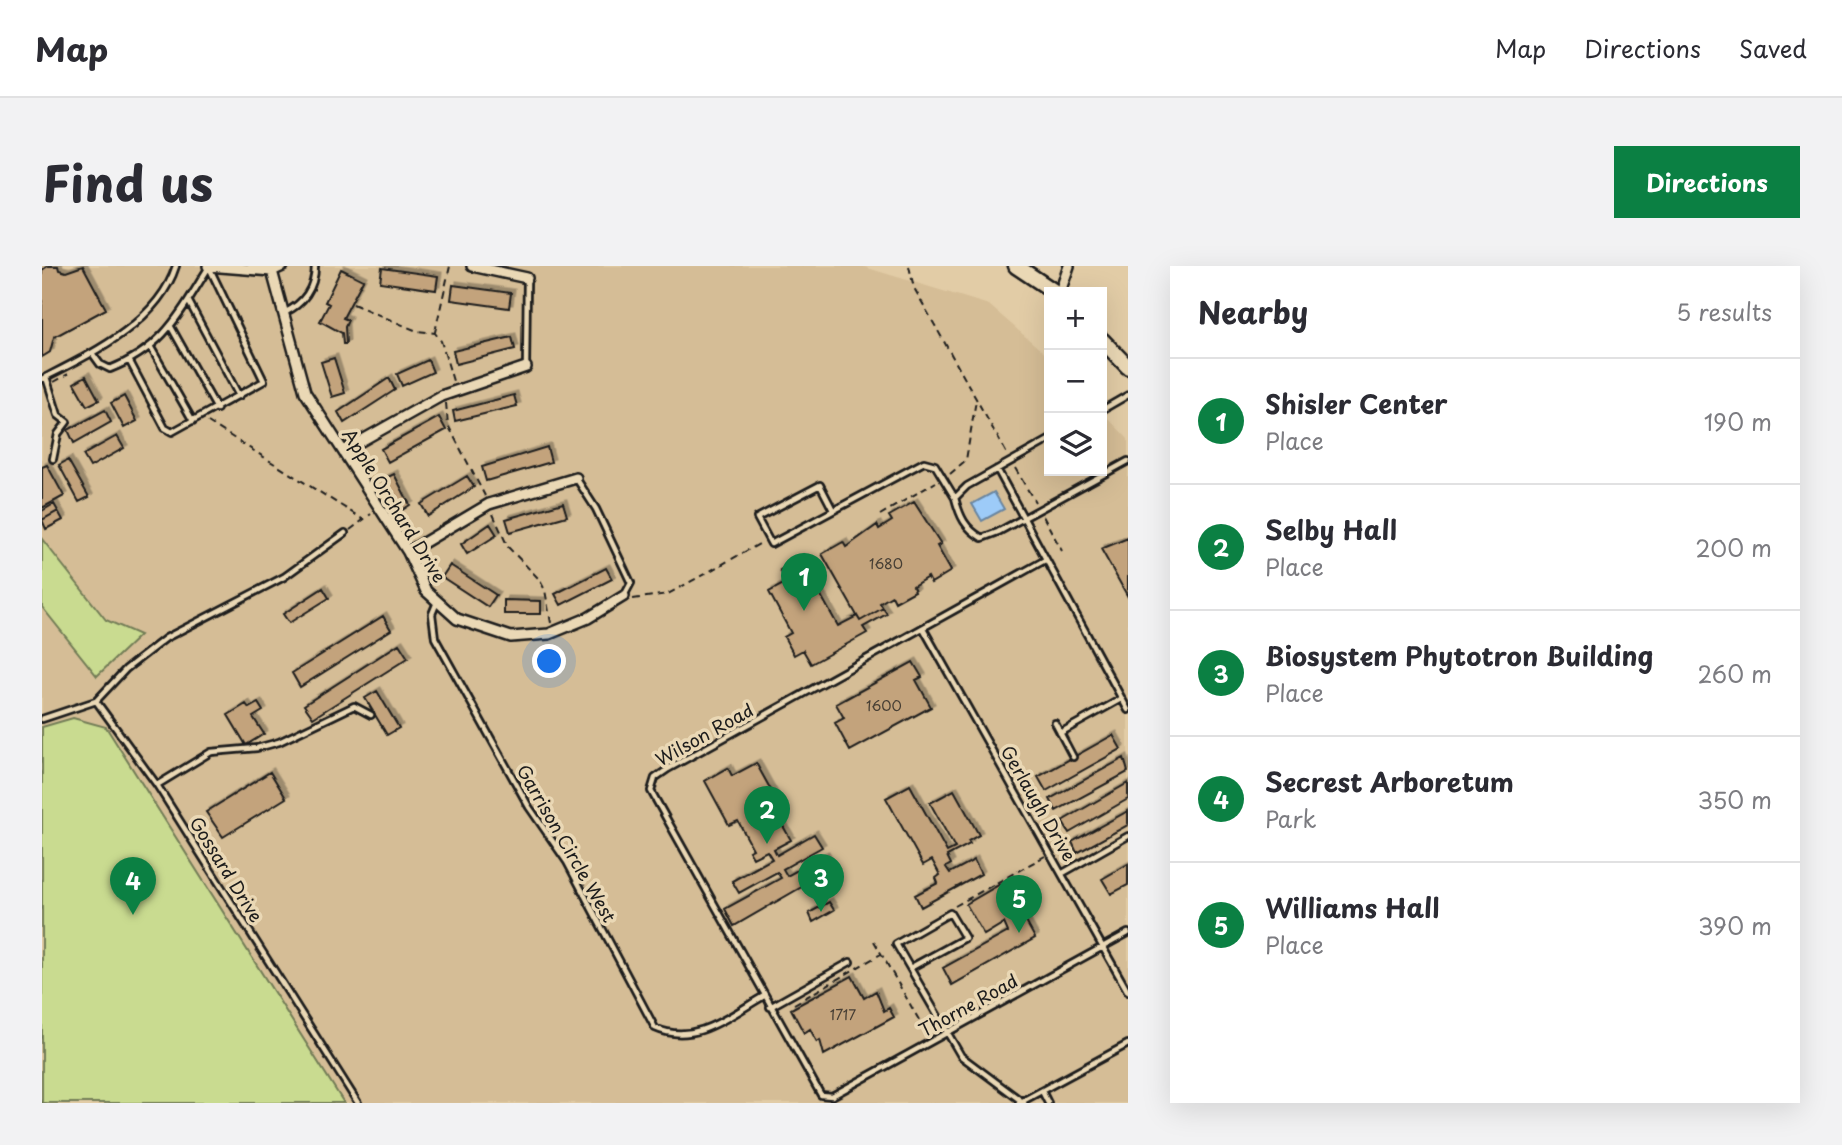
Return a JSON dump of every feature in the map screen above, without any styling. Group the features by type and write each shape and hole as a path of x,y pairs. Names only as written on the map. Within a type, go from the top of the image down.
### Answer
{"main road":[{"path":"1016,266 1049,287"},
{"path":"1033,266 1052,287"},
{"path":"1107,345 1128,368"}],"street":[{"path":"208,266 272,271 283,266"},
{"path":"472,266 527,278"},
{"path":"1059,287 1069,266"},
{"name":"Apple Orchard Drive","path":"272,271 305,392 345,450 408,552 426,591 457,619 511,637 549,635 588,618 624,596"},
{"path":"345,450 446,394 526,367"},
{"path":"408,552 489,504 576,478"}],"lane":[{"path":"53,459 58,434 67,422 58,415 44,378 92,353 146,314 176,266"},
{"path":"92,353 100,364 110,369 150,346 171,327 189,302 208,266"},
{"path":"129,360 165,428 172,432 260,385 264,376 208,266"},
{"path":"284,313 294,308 307,294 313,283 315,266"},
{"path":"526,367 527,278"},
{"path":"189,302 239,396"},
{"path":"171,327 217,409"},
{"path":"150,346 193,421"},
{"path":"1107,407 1128,395"},
{"path":"955,498 967,486 1044,443"},
{"path":"834,510 820,485 757,518 771,544 924,462 935,465 955,498 959,515 968,530 982,538 1023,520 1128,461"},
{"path":"997,470 1128,710"},
{"path":"576,478 596,509 631,583 624,596"},
{"path":"42,719 96,701 126,669 166,638 284,577 345,533"},
{"name":"Wilson Road","path":"821,1095 651,791 655,778 1045,560"},
{"name":"Garrison Circle West","path":"437,601 432,614 435,638 528,807 566,862 655,1028 672,1036 690,1035 764,996"},
{"name":"Gerlaugh Drive","path":"923,628 1128,992"},
{"path":"1060,733 1121,699"},
{"name":"Gossard Drive","path":"96,701 157,785 358,1103"},
{"path":"157,785 211,752 257,748 279,742 354,706 371,715"},
{"path":"1055,723 1073,757"},
{"path":"1063,873 1128,836"},
{"path":"910,968 965,938 950,913 896,944 961,1056 1022,1102 1128,1044"},
{"name":"Thorne Road","path":"821,1095 832,1096 1128,933"},
{"path":"770,1007 850,962"},
{"path":"1042,1091 1048,1103"}],"path":[{"path":"435,333 450,266"},
{"path":"909,266 914,288 1062,551"},
{"path":"353,304 417,331 435,333 441,341 453,382 446,394 448,425 508,547 539,579 545,590 552,626 549,635"},
{"path":"204,415 209,426 364,520"},
{"path":"345,533 380,508"},
{"path":"624,596 635,599 668,594 768,539"},
{"path":"954,907 1051,852"},
{"path":"874,941 931,1041"},
{"path":"794,1004 882,954"}],"shaded area":[{"path":"42,266 861,266 989,305 1044,353 1044,476 1107,476 1107,417 1128,439 1128,1103 42,1103"}],"green space":[{"path":"42,539 106,620 140,635 97,676 42,607"},
{"path":"73,718 106,727 344,1103 42,1103 42,727"}],"water":[{"path":"994,492 1004,509 982,521 972,504"}],"building":[{"path":"48,266 58,266 59,270 66,272 83,266 106,309 54,337 50,352 42,357 42,270"},
{"path":"382,268 438,276 436,290 380,282"},
{"path":"341,269 363,280 343,318 348,320 345,327 346,344 343,344 342,333 320,321 329,304 325,302"},
{"path":"453,285 511,293 509,308 451,300"},
{"path":"512,337 515,349 456,364 453,351"},
{"path":"334,358 345,393 332,397 321,362"},
{"path":"428,360 433,372 402,386 397,374"},
{"path":"86,376 99,400 87,406 74,383"},
{"path":"389,378 395,390 344,423 338,412"},
{"path":"514,395 517,406 455,421 453,411"},
{"path":"124,396 137,421 124,428 111,403"},
{"path":"105,410 111,422 74,443 68,430"},
{"path":"439,417 446,430 388,462 381,449"},
{"path":"117,436 124,448 90,467 83,455"},
{"path":"547,447 551,462 486,481 482,467"},
{"path":"68,460 89,497 79,502 59,465"},
{"path":"47,465 64,496 42,508 42,467"},
{"path":"394,474 410,505 399,512 382,480"},
{"path":"467,476 474,487 428,516 421,504"},
{"path":"914,502 941,544 937,546 951,571 931,583 928,577 913,586 915,591 895,602 892,596 880,603 883,608 860,621 822,554 843,542 846,547 877,525 879,529 892,521 889,516"},
{"path":"563,503 567,516 510,532 506,519"},
{"path":"54,504 58,511 42,520 42,511"},
{"path":"58,511 63,520 46,529 42,520"},
{"path":"490,524 497,535 467,554 461,544"},
{"path":"1128,538 1128,597 1101,549"},
{"path":"800,558 838,626 857,616 860,621 883,608 887,614 863,627 867,633 811,664 803,650 794,655 784,637 791,633 769,592 787,582 780,570"},
{"path":"450,565 496,595 488,607 442,577"},
{"path":"606,568 612,579 561,605 555,594"},
{"path":"323,588 329,598 289,623 283,614"},
{"path":"504,600 541,601 541,614 504,614"},
{"path":"383,616 391,630 300,687 292,673"},
{"path":"399,644 408,658 313,718 304,705"},
{"path":"913,662 922,677 916,680 931,707 850,751 835,723 844,718 836,704"},
{"path":"377,691 399,728 387,735 365,698"},
{"path":"258,703 263,711 253,717 264,734 246,745 228,715 246,704 249,708"},
{"path":"1113,735 1121,749 1046,791 1038,777"},
{"path":"1124,758 1128,772 1056,811 1050,799"},
{"path":"756,763 777,801 771,805 791,840 774,849 777,855 814,834 822,847 783,869 787,876 825,855 833,869 734,926 725,909 781,878 777,872 739,893 732,881 772,859 767,851 753,858 749,851 753,849 738,821 729,825 705,781 728,768 732,776"},
{"path":"270,772 286,798 223,837 206,812"},
{"path":"1128,783 1128,799 1069,833 1062,821"},
{"path":"910,785 947,852 955,848 930,803 954,790 979,835 968,841 970,844 947,856 951,864 946,867 950,873 974,860 981,874 921,907 915,895 938,883 936,878 940,875 932,860 923,865 886,798"},
{"path":"1128,811 1128,825 1077,853 1072,842"},
{"path":"1128,864 1128,885 1111,894 1102,879"},
{"path":"1004,882 1035,938 952,985 943,968 1008,932 1004,923 984,935 966,904"},
{"path":"829,902 834,910 813,922 809,913"},
{"path":"852,976 864,998 876,991 884,1011 889,1008 894,1017 824,1055 820,1040 817,1042 810,1029 804,1033 791,1009"}],"place":[{"name":"Shisler Center","path":"804,611"},
{"name":"Selby Hall","path":"767,844"},
{"name":"Biosystem Phytotron Building","path":"821,912"},
{"name":"Secrest Arboretum","path":"133,915"},
{"name":"Williams Hall","path":"1019,933"}]}
